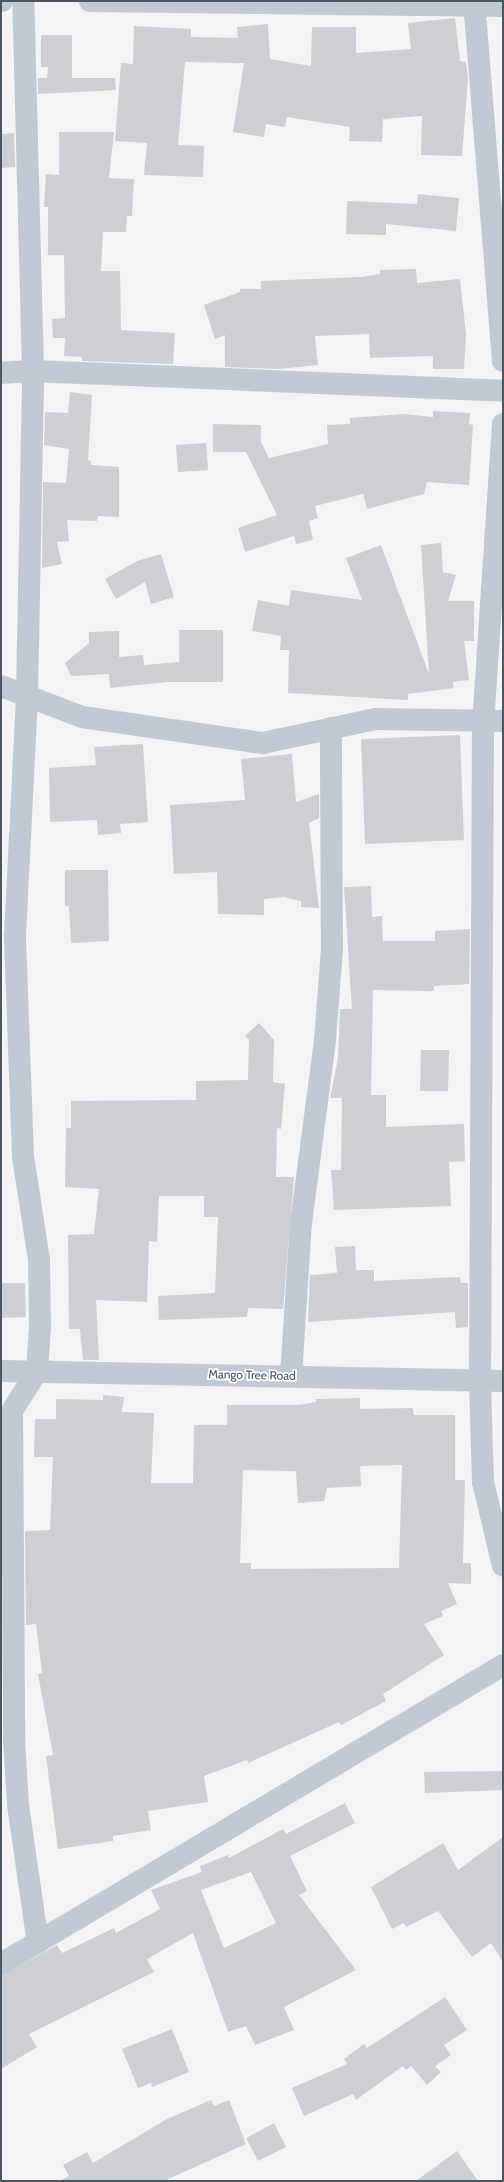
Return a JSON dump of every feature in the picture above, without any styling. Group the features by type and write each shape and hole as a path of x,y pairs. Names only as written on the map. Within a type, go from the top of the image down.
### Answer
{"street":[{"path":"23,1 33,371 27,696 15,935 23,1158 39,1260 37,1371 6,1423 14,1740 18,1805 38,1943"},
{"path":"90,1 474,4 503,6"},
{"path":"474,4 503,361"},
{"path":"1,373 33,371 503,391"},
{"path":"503,424 493,721 480,1382 484,1482 503,1566"},
{"path":"1,686 82,717 263,743 375,719 493,721"},
{"path":"291,1376 302,1223 325,1040 332,949 331,728"},
{"name":"Mango Tree Road","path":"1,1371 291,1376 480,1382 503,1381"},
{"path":"1,1964 503,1665"}],"building":[{"path":"455,18 460,61 466,62 468,78 462,156 421,155 422,116 383,119 382,142 349,141 350,127 287,117 285,127 266,124 264,137 233,132 244,63 185,62 178,145 204,146 203,177 144,175 147,143 115,141 121,63 133,64 134,26 191,29 191,37 238,38 237,27 268,24 270,59 311,66 312,27 356,27 356,53 411,49 408,23"},
{"path":"41,35 72,35 72,78 115,78 116,90 38,94 38,78 47,78 48,67 41,67"},
{"path":"59,132 114,132 109,178 134,179 132,216 127,216 126,232 103,232 101,271 120,271 121,330 175,333 173,364 82,361 82,357 64,356 65,338 53,338 52,319 65,318 64,255 48,255 48,207 44,207 46,174 59,175"},
{"path":"14,133 15,167 1,168 1,134"},
{"path":"418,194 459,198 456,231 386,224 386,235 346,234 347,201 417,204"},
{"path":"416,269 417,283 460,279 466,334 464,369 433,369 433,356 370,358 369,334 315,336 318,365 278,369 225,367 225,335 215,339 204,305 240,292 240,289 261,289 261,281 361,277 380,274 380,270"},
{"path":"70,392 92,395 88,460 91,461 91,465 119,467 119,517 98,516 97,521 67,520 69,541 57,542 62,564 42,568 43,482 66,483 69,449 44,445 45,412 68,413"},
{"path":"433,411 470,413 469,424 473,425 469,485 427,482 424,494 367,509 363,494 315,506 318,518 309,521 313,540 296,544 294,536 245,552 238,528 277,515 246,452 213,452 213,424 261,425 261,442 269,458 328,444 327,425 350,424 350,418 404,414 433,417"},
{"path":"206,443 208,470 178,472 176,445"},
{"path":"441,543 443,572 456,575 448,601 474,601 474,641 464,641 469,680 453,682 454,688 408,694 408,700 288,693 289,650 280,650 281,636 252,631 258,600 289,606 291,590 362,600 346,558 381,545 429,674 421,545"},
{"path":"161,554 174,597 151,604 145,582 116,599 105,579 137,561"},
{"path":"179,630 223,630 223,682 167,682 110,688 109,674 71,676 65,663 89,643 89,632 119,631 119,657 143,655 144,665 179,662"},
{"path":"460,735 464,840 365,844 361,739"},
{"path":"143,744 148,822 120,824 121,833 98,835 97,820 50,822 49,768 96,765 94,747"},
{"path":"292,754 296,802 319,794 319,818 309,823 319,908 301,907 301,901 284,897 264,899 264,915 218,914 217,872 174,874 170,805 245,800 241,759"},
{"path":"65,870 108,870 109,941 71,943 69,906 65,906"},
{"path":"371,886 372,917 382,916 383,941 435,941 435,931 470,929 469,984 434,986 434,991 373,990 371,1095 386,1095 386,1127 464,1124 465,1161 449,1162 451,1206 334,1210 331,1170 341,1170 342,1098 330,1098 338,1058 340,1009 352,1009 344,887"},
{"path":"259,1023 274,1040 273,1082 285,1084 281,1129 277,1128 276,1177 294,1177 283,1309 248,1308 247,1317 159,1320 158,1296 215,1293 218,1217 204,1217 204,1196 159,1196 157,1242 149,1241 147,1302 96,1300 99,1360 83,1360 80,1329 69,1329 68,1235 94,1234 99,1189 65,1187 66,1128 71,1128 71,1101 196,1100 196,1081 248,1080 249,1040 245,1036"},
{"path":"421,1050 449,1050 448,1091 420,1091"},
{"path":"355,1246 356,1270 374,1270 374,1281 460,1277 461,1283 468,1283 468,1327 456,1328 455,1312 308,1322 310,1275 337,1273 335,1247"},
{"path":"1,1283 25,1283 26,1317 1,1318"},
{"path":"103,1395 124,1397 122,1412 154,1413 151,1483 193,1483 194,1425 227,1425 227,1405 299,1405 316,1402 316,1399 360,1398 360,1409 413,1408 414,1415 455,1415 455,1480 465,1480 463,1563 471,1563 471,1584 448,1583 457,1604 441,1611 443,1616 424,1624 444,1655 383,1694 386,1701 341,1725 339,1722 248,1763 247,1760 204,1776 208,1802 148,1811 151,1830 113,1836 113,1841 58,1849 46,1756 53,1755 38,1674 42,1673 36,1624 26,1625 25,1531 50,1530 53,1457 34,1457 35,1419 56,1419 56,1399 103,1400","holes":["402,1465 399,1568 251,1569 251,1563 240,1563 243,1470 296,1471 298,1503 324,1501 327,1488 361,1486 360,1466"]},
{"path":"503,1771 503,1790 425,1793 424,1772"},
{"path":"345,1803 355,1823 290,1856 307,1891 299,1895 356,1970 284,2007 294,2030 255,2045 246,2026 228,2032 193,1933 147,1959 154,1972 29,2034 37,2047 1,2069 1,1976 57,1945 62,1953 114,1928 116,1933 160,1909 151,1890 202,1872 200,1866 228,1855 229,1858 283,1829 286,1834","holes":["251,1872 276,1923 224,1948 201,1890"]},
{"path":"503,1837 503,1962 491,1943 472,1957 438,1911 406,1927 404,1923 392,1929 371,1887 443,1843 458,1870"},
{"path":"445,1997 467,2030 444,2045 451,2055 435,2066 441,2072 427,2085 411,2066 406,2070 403,2066 356,2100 353,2094 304,2116 292,2088 347,2064 344,2059 364,2044 367,2048"},
{"path":"172,2029 189,2072 152,2087 151,2083 138,2088 122,2049"},
{"path":"211,2100 214,2106 229,2100 246,2144 164,2181 60,2181 69,2176 63,2165 87,2152 93,2163 167,2119"},
{"path":"274,2123 286,2147 258,2161 246,2138"},
{"path":"457,2151 478,2181 416,2181"}]}
